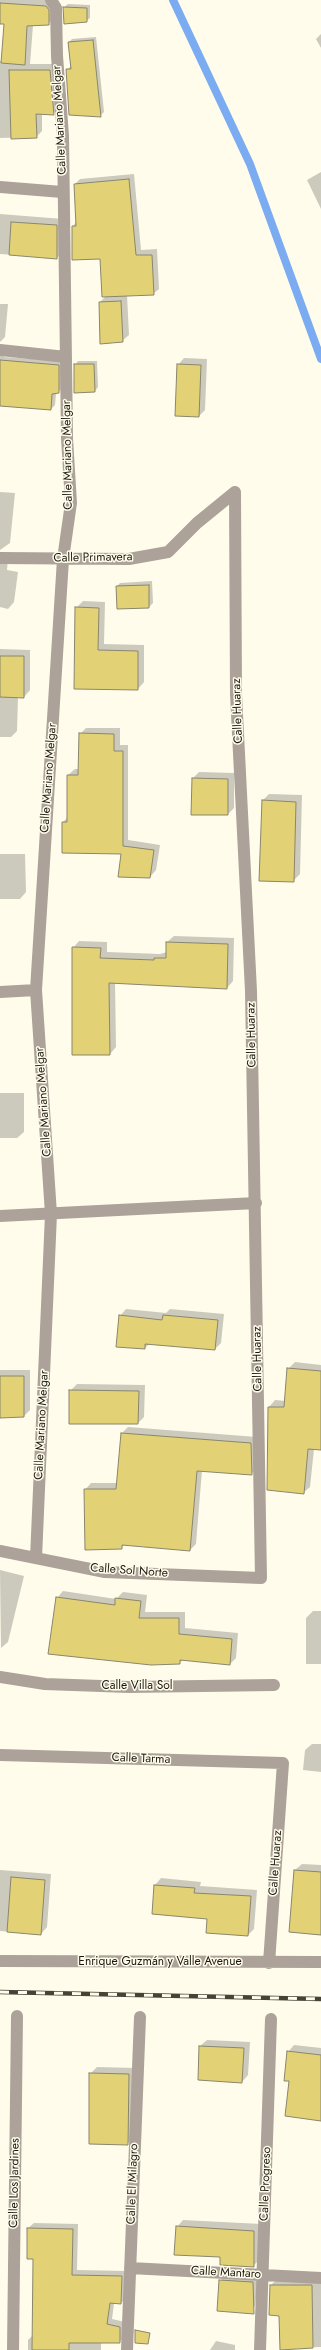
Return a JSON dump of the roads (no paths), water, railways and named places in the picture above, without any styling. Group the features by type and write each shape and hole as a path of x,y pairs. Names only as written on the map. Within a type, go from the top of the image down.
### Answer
{"street":[{"name":"Calle Mariano Melgar","path":"36,1558 51,1214 36,990 62,558 71,503 67,438 62,192 63,136 57,56 56,8 51,0"},
{"path":"0,187 62,192"},
{"path":"0,350 66,357"},
{"name":"Calle Primavera","path":"0,558 129,559 168,552 197,523 234,492"},
{"name":"Calle Huaraz","path":"234,492 236,694 251,991 256,1203 260,1578"},
{"path":"0,992 36,990"},
{"path":"0,1216 256,1203"},
{"name":"Calle Sol Norte","path":"0,1551 105,1572 260,1578"},
{"name":"Calle Villa Sol","path":"0,1677 45,1684 130,1687 274,1686"},
{"name":"Calle Tarma","path":"0,1755 283,1763"},
{"name":"Calle Huaraz","path":"269,1962 283,1763"},
{"name":"Enrique Guzmán y Valle Avenue","path":"0,1961 321,1962"},
{"name":"Calle Los Jardines","path":"13,2350 17,2016"},
{"name":"Calle El Milagro","path":"127,2350 140,2017"},
{"name":"Calle Progreso","path":"260,2350 271,2019"},
{"name":"Calle Mantaro","path":"130,2268 321,2278"}],"waterway":[{"path":"173,0 250,164 321,359"}],"railway":[{"path":"0,1992 321,1999"}]}
